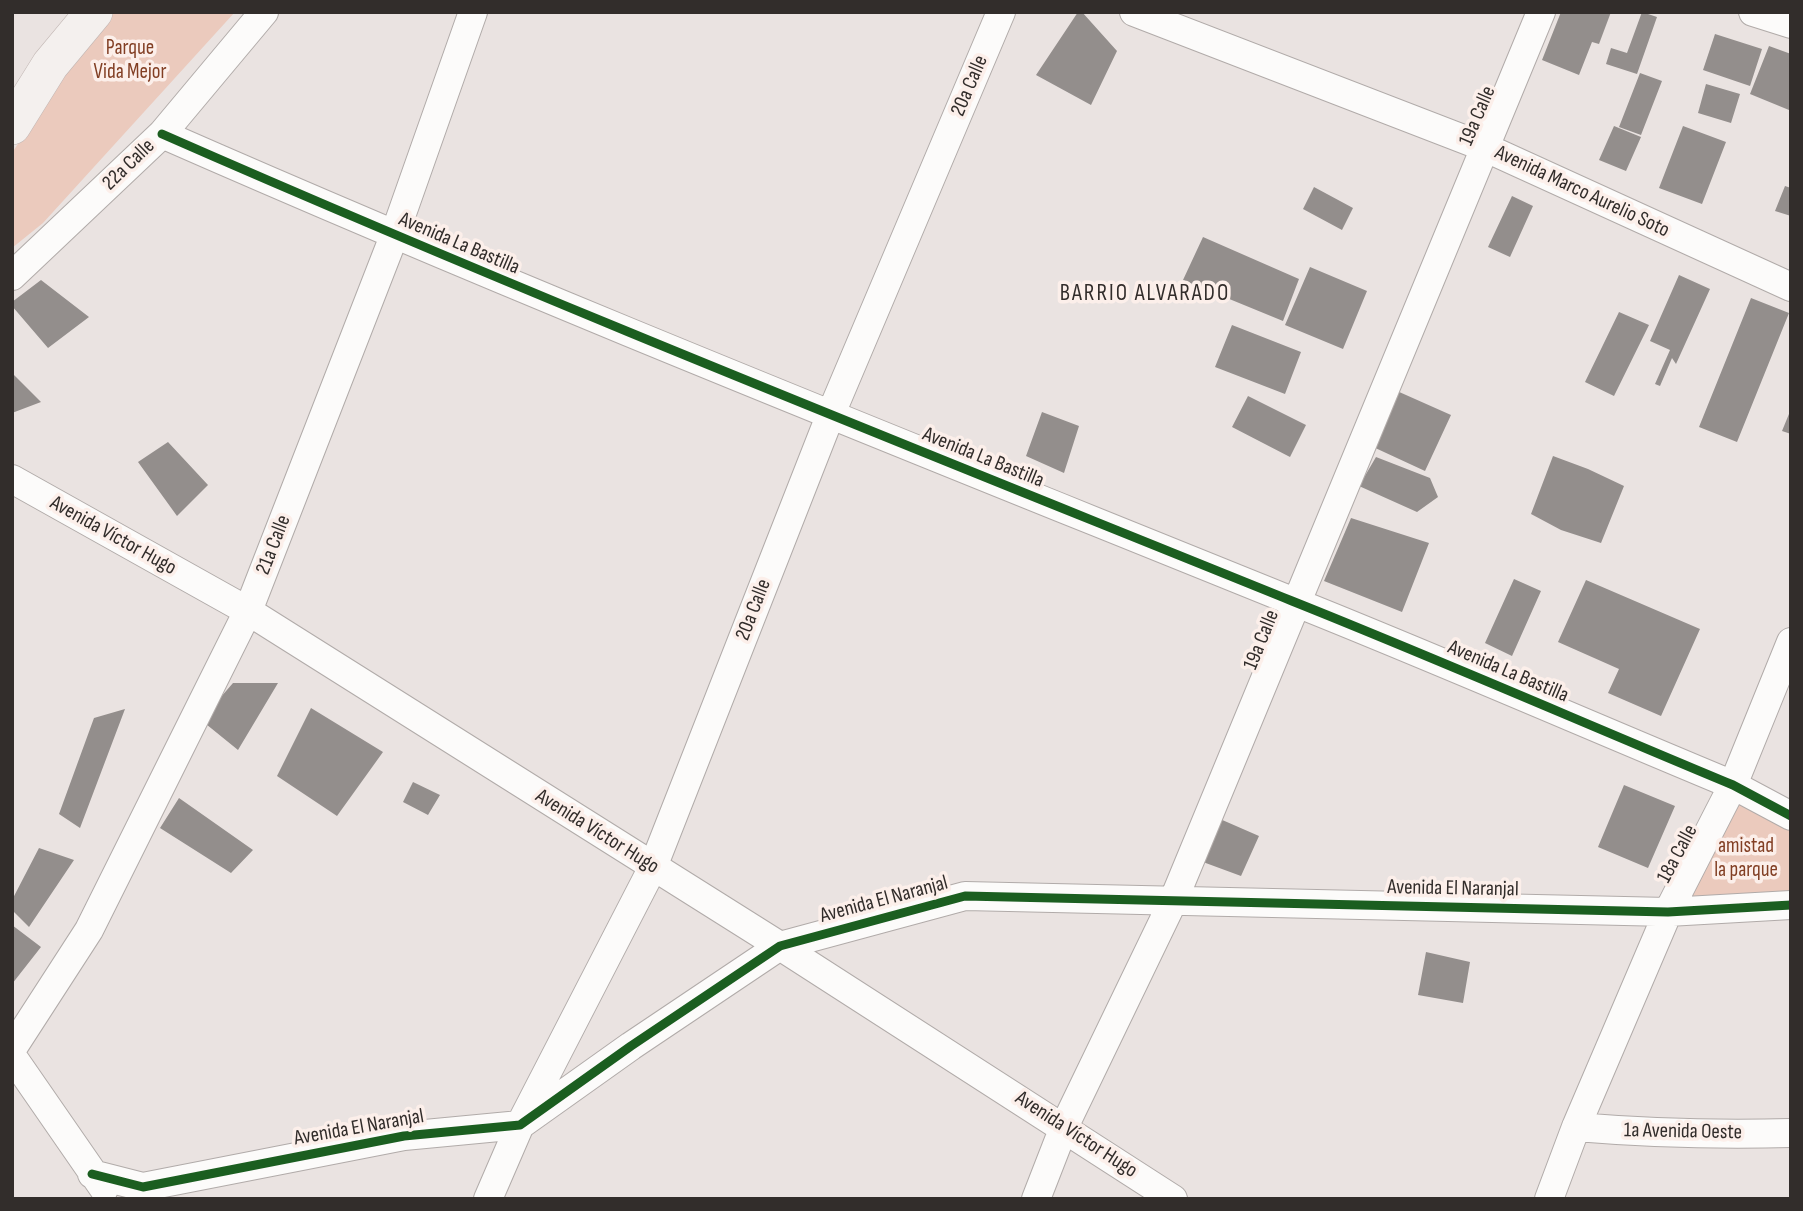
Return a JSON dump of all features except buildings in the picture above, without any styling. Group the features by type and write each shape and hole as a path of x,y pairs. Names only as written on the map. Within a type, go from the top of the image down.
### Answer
{"main road":[{"path":"12,126 50,65 94,12"}],"street":[{"name":"22a Calle","path":"12,276 162,134 264,12"},
{"name":"21a Calle","path":"12,1049 89,930 248,611 394,236 473,12"},
{"name":"20a Calle","path":"488,1199 520,1125 653,867 830,416 1001,12"},
{"name":"Avenida Marco Aurelio Soto","path":"1134,12 1484,147 1791,287"},
{"name":"19a Calle","path":"1036,1199 1064,1127 1174,899 1541,12"},
{"path":"1753,12 1791,24"},
{"name":"Avenida La Bastilla","path":"162,134 394,236 830,416 1296,603 1734,785 1791,816"},
{"name":"Avenida Víctor Hugo","path":"12,479 248,611 780,946 1172,1199"},
{"name":"18a Calle","path":"1549,1199 1576,1127 1668,912 1734,785 1791,642"},
{"name":"Avenida El Naranjal","path":"92,1174 143,1187 404,1136 520,1125 631,1046 780,946 965,896 1668,912 1791,905"},
{"path":"12,1056 112,1199"},
{"name":"1a Avenida Oeste","path":"1576,1127 1641,1133 1791,1133"}],"green space":[{"name":"Parque Vida Mejor","path":"112,12 235,12 43,223 12,248 12,153 70,63"},
{"name":"amistad la parque","path":"1733,785 1791,820 1791,899 1668,912"}],"cycle path":[{"path":"162,134 584,313 1458,669 1733,785 1791,816"},
{"path":"92,1174 143,1187 404,1136 520,1125 631,1046 780,946 965,896 1668,912 1791,905"}],"district":[{"name":"BARRIO ALVARADO","path":"1145,294"}]}
